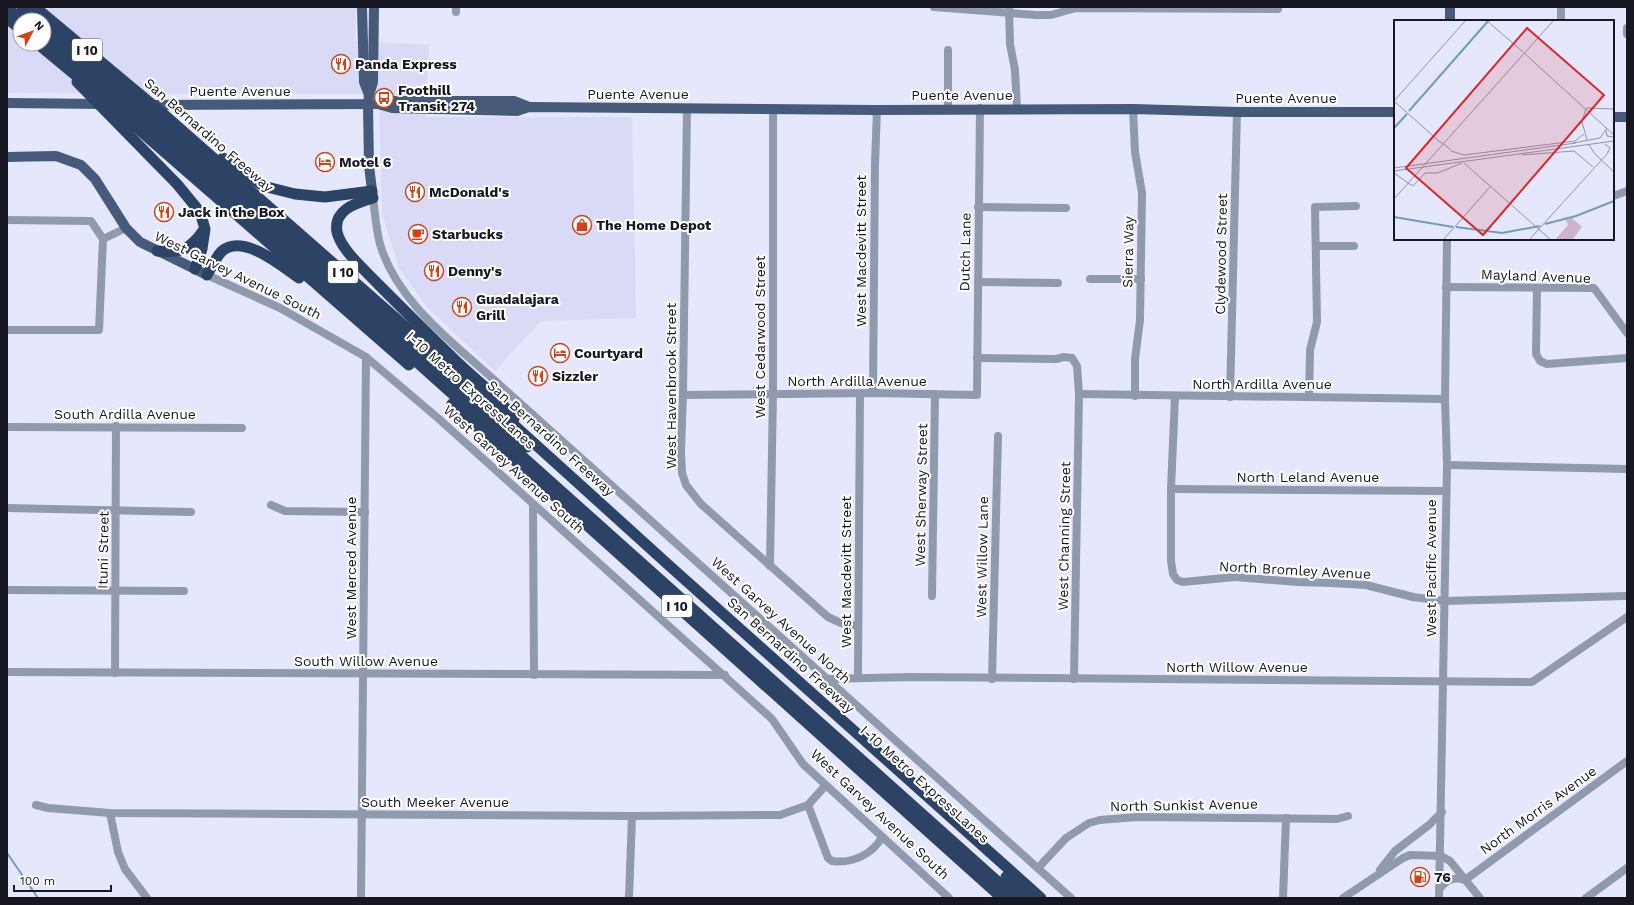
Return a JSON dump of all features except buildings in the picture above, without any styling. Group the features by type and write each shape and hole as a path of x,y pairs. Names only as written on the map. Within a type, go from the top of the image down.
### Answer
{"highway":[{"name":"San Bernardino Freeway","path":"35,7 161,112 408,329 1041,898"},
{"name":"I-10 Metro ExpressLanes","path":"52,33 286,232 1029,898"},
{"name":"I-10 Metro ExpressLanes","path":"52,47 97,93 132,113 295,252 1016,898"},
{"name":"I 10","path":"47,52 97,93 372,333 1002,898"},
{"path":"97,93 106,114 177,184 200,212 205,229 202,249 194,269"},
{"path":"161,112 263,186 315,197 372,195"},
{"path":"372,195 346,208 341,214 337,231 341,241 356,262 454,359 505,406 523,433"},
{"path":"157,251 172,252 186,249 196,242 205,229"},
{"path":"207,275 216,259 227,248 244,246 253,248 284,268 372,333"}],"main road":[{"path":"362,7 364,82 372,101"},
{"path":"372,195 369,166 373,82 374,7"},
{"path":"1450,7 1450,20"},
{"name":"Puente Avenue","path":"7,104 372,101 392,108 517,111 529,107 877,110 1133,108 1237,112 1394,112"},
{"path":"1614,117 1627,117"},
{"name":"West Garvey Avenue South","path":"7,157 56,156 80,165 95,179 126,228 140,242 207,275"}],"street":[{"path":"934,7 1009,10 1051,15 1076,8 1278,9"},
{"path":"1561,7 1561,20"},
{"path":"1009,10 1010,44 1015,70 1017,108"},
{"path":"1627,28 1627,34"},
{"path":"948,50 948,109"},
{"name":"West Havenbrook Street","path":"687,108 683,394 680,451 682,473 686,485 701,504 828,617 841,623 858,626"},
{"name":"West Cedarwood Street","path":"770,566 773,393 773,108"},
{"name":"Dutch Lane","path":"977,395 980,108"},
{"name":"Sierra Way","path":"1133,108 1135,152 1142,193 1141,279 1135,396"},
{"name":"West Macdevitt Street","path":"873,393 875,163 877,110"},
{"name":"Clydewood Street","path":"1230,397 1237,112"},
{"path":"1614,196 1627,191"},
{"name":"West Garvey Avenue North","path":"372,195 380,244 392,271 425,316 473,361 1071,898"},
{"path":"1309,397 1310,350 1317,322 1315,207 1356,206"},
{"path":"978,208 1066,208"},
{"path":"7,220 91,221 103,239 99,330 7,330"},
{"path":"103,239 126,228"},
{"name":"West Pacific Avenue","path":"1439,898 1444,681 1445,490 1447,466 1445,399 1447,240"},
{"path":"1316,246 1354,246"},
{"name":"West Garvey Avenue South","path":"207,275 280,308 366,357 438,419 533,506 725,675 772,719 803,764 825,786 949,898"},
{"path":"1090,279 1141,279"},
{"path":"978,282 1058,283"},
{"name":"Mayland Avenue","path":"1446,286 1594,288 1627,333"},
{"path":"1537,288 1536,354 1540,361 1547,364 1627,358"},
{"name":"West Merced Avenue","path":"361,898 366,357"},
{"name":"West Channing Street","path":"977,358 1056,359 1064,357 1072,358 1077,366 1079,394 1074,679"},
{"name":"North Ardilla Avenue","path":"683,394 873,393 977,395"},
{"name":"West Macdevitt Street","path":"858,677 860,394"},
{"name":"West Sherway Street","path":"932,596 936,394"},
{"name":"North Ardilla Avenue","path":"1079,394 1135,396 1445,399"},
{"path":"1171,489 1175,396"},
{"name":"South Ardilla Avenue","path":"7,427 116,426 242,428"},
{"name":"Ituni Street","path":"115,673 117,510 116,426"},
{"name":"West Willow Lane","path":"992,679 998,436"},
{"path":"1447,466 1627,469"},
{"name":"North Leland Avenue","path":"1171,489 1445,490"},
{"name":"North Bromley Avenue","path":"1171,489 1171,561 1173,574 1177,580 1183,582 1235,577 1366,585 1413,597 1444,601 1627,596"},
{"path":"270,505 285,511 365,512"},
{"path":"533,506 534,675"},
{"path":"7,508 191,512"},
{"path":"7,590 184,591"},
{"name":"North Willow Avenue","path":"826,679 858,677 1532,682 1627,617"},
{"name":"South Willow Avenue","path":"7,672 725,675"},
{"name":"North Morris Avenue","path":"1465,880 1627,761"},
{"name":"South Meeker Avenue","path":"36,805 48,808 110,812 632,816 780,815 808,805 825,786"},
{"path":"808,805 828,858 832,861 860,857 868,854 876,847 882,837"},
{"path":"110,812 118,852 125,869 147,898"},
{"path":"1378,874 1394,851 1429,825 1442,812"},
{"path":"629,898 632,816"},
{"name":"North Sunkist Avenue","path":"1038,868 1066,838 1089,823 1100,820 1119,817 1337,819 1348,816"},
{"path":"1283,898 1286,818"},
{"path":"1343,898 1378,874 1410,855 1441,856 1450,861 1480,898"},
{"path":"1586,898 1627,868"},
{"path":"1440,888 1446,881 1452,879 1459,878 1465,880"}],"shaded area":[{"path":"7,7 356,7 355,41 429,45 425,117 632,117 636,318 541,321 495,371 427,307 399,268 382,214 379,94 7,93"}],"waterway":[{"path":"7,853 38,898"}],"place":[{"name":"Panda Express","path":"341,64"},
{"name":"Foothill Transit 274","path":"384,98"},
{"name":"Motel 6","path":"325,162"},
{"name":"McDonald's","path":"415,192"},
{"name":"Jack in the Box","path":"164,212"},
{"name":"The Home Depot","path":"582,225"},
{"name":"Starbucks","path":"418,234"},
{"name":"Denny's","path":"434,271"},
{"name":"Guadalajara Grill","path":"462,307"},
{"name":"Courtyard","path":"560,353"},
{"name":"Sizzler","path":"538,376"},
{"name":"76","path":"1420,877"}]}
